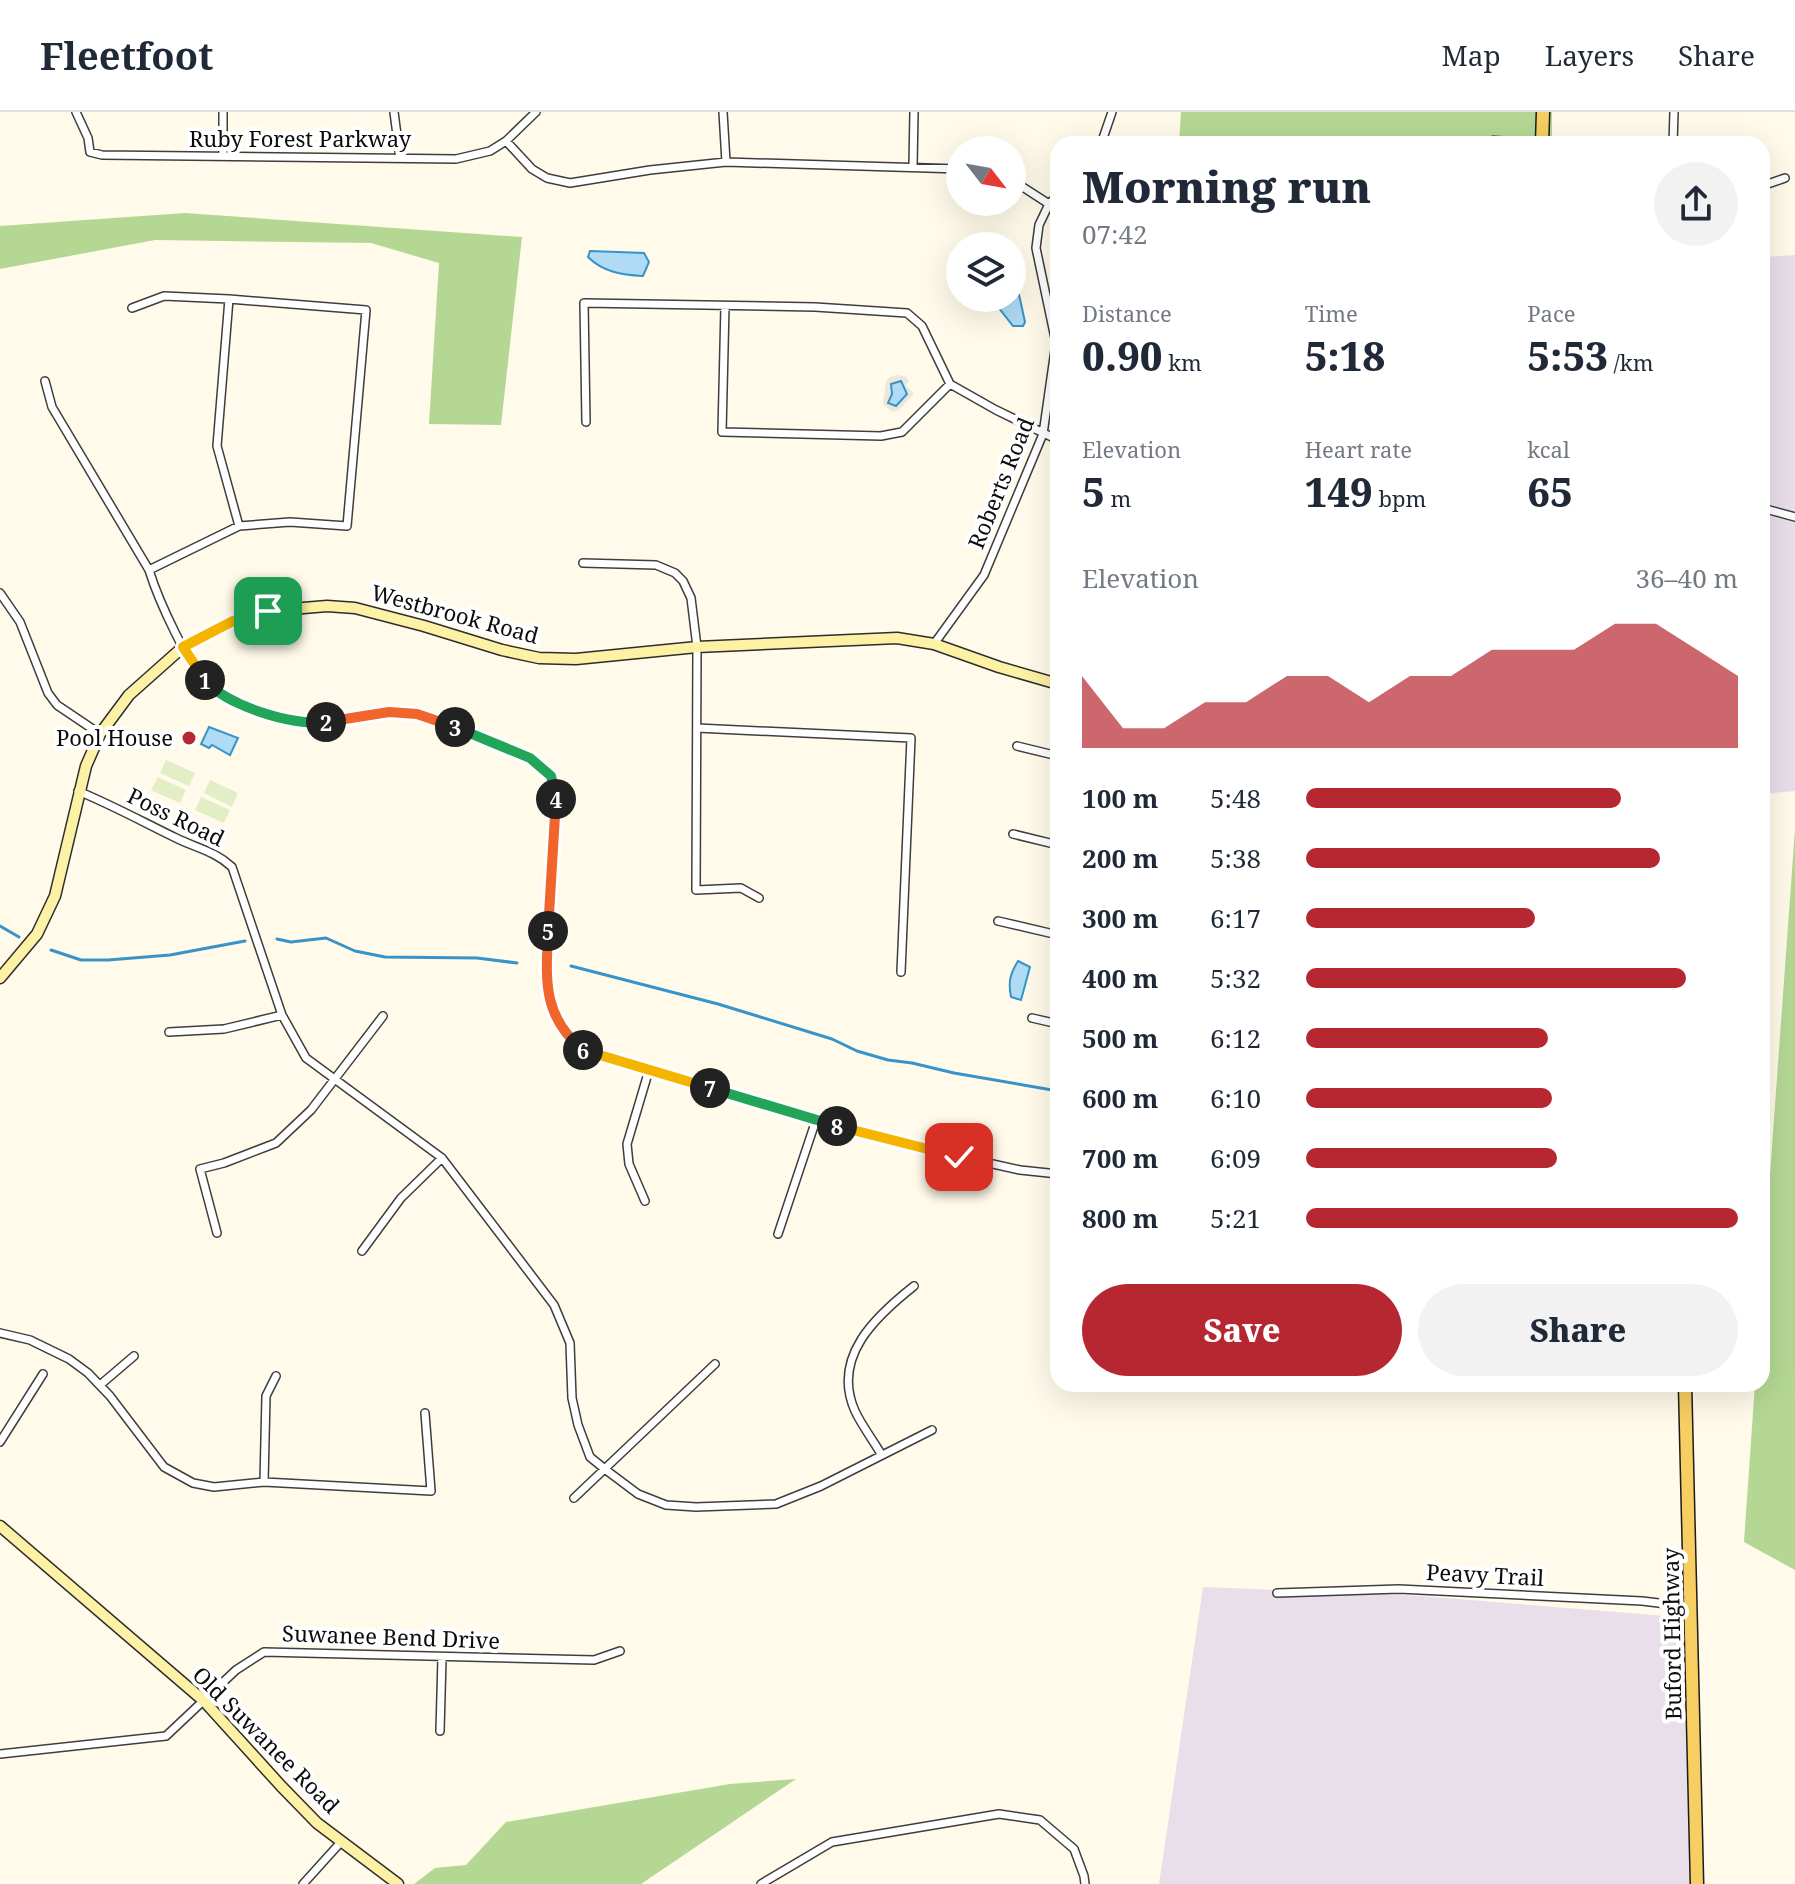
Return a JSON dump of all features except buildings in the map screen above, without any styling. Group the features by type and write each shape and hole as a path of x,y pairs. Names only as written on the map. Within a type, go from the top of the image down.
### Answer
{"main road":[{"path":"1542,136 1543,112"},
{"name":"Buford Highway","path":"1685,1392 1697,1884"}],"street":[{"name":"Ruby Forest Parkway","path":"76,112 88,138 90,152 102,155 319,159 456,159 490,151 506,141 536,112"},
{"path":"223,112 223,155"},
{"path":"394,112 400,158"},
{"path":"723,112 726,162"},
{"path":"913,166 914,112"},
{"path":"1104,136 1112,112"},
{"path":"1673,136 1674,112"},
{"path":"506,141 532,169 547,178 570,183 726,162 946,168"},
{"path":"1770,183 1785,178"},
{"path":"1026,189 1049,204"},
{"name":"Roberts Road","path":"1049,204 1039,225 1036,248 1050,314"},
{"path":"132,308 164,296 366,310 347,526 290,522 239,526 149,570"},
{"path":"229,299 217,446 239,526"},
{"path":"586,422 584,303 815,307 907,313 922,326 950,384 1050,437"},
{"path":"725,306 722,432 881,436 902,432 950,384"},
{"path":"45,381 52,407 149,570 183,647 212,689 263,712 317,723 389,712 417,714 508,747 530,758 551,776 556,799 546,969 550,1008 558,1024 583,1050 899,1143 1020,1170 1050,1173"},
{"name":"Roberts Road","path":"934,644 984,575 1043,434 1050,385"},
{"path":"1770,510 1795,517"},
{"path":"583,563 656,565 675,573 683,581 691,598 697,647 696,890 741,888 759,898"},
{"path":"0,593 20,622 48,693 57,705 100,734"},
{"name":"Westbrook Road","path":"0,978 37,934 55,896 78,791 100,734 129,695 183,647 233,621 268,611 327,606 355,608 539,658 576,659 697,647 897,638 934,644 1050,682"},
{"path":"697,728 911,738 901,972"},
{"path":"1017,746 1050,754"},
{"name":"Poss Road","path":"78,791 212,852 232,867 282,1015 306,1058 442,1158 554,1305 570,1343 572,1398 590,1457 638,1494 666,1505 776,1504 821,1486 932,1430"},
{"path":"1013,834 1050,843"},
{"path":"998,921 1050,933"},
{"path":"169,1032 224,1029 282,1015"},
{"path":"217,1233 200,1169 276,1143 311,1110 383,1016"},
{"path":"1032,1018 1050,1022"},
{"path":"645,1201 629,1164 627,1144 649,1070"},
{"path":"778,1234 816,1120"},
{"path":"362,1251 401,1198 442,1158"},
{"path":"881,1454 854,1410 848,1371 852,1353 897,1300 914,1286"},
{"path":"0,1333 30,1340 69,1359 100,1385 164,1467 193,1483 214,1487 264,1482 431,1491 425,1413"},
{"path":"100,1385 134,1356"},
{"path":"574,1498 715,1364"},
{"path":"0,1442 43,1374"},
{"path":"264,1482 266,1396 276,1376"},
{"name":"Old Suwanee Road","path":"0,1526 204,1701 281,1786 341,1842 398,1884"},
{"name":"Peavy Trail","path":"1277,1593 1399,1589 1642,1601 1692,1607"},
{"name":"Suwanee Bend Drive","path":"0,1754 166,1736 236,1670 264,1652 594,1660 620,1651"},
{"path":"440,1731 442,1658"},
{"path":"761,1884 832,1842 999,1814 1040,1820 1074,1849 1085,1884"},
{"path":"303,1884 341,1842"}],"shaded area":[{"path":"1795,255 1795,791 1770,793 1770,257"},
{"path":"898,375 906,377 909,381 906,385 914,394 899,410 892,412 883,404 886,382"},
{"path":"1203,1587 1421,1596 1691,1618 1702,1884 1159,1884"}],"green space":[{"path":"1181,112 1552,112 1552,136 1180,136"},
{"path":"185,213 522,237 501,425 429,424 439,263 371,243 155,240 0,269 0,226"},
{"path":"166,760 195,773 189,786 160,773"},
{"path":"158,777 186,790 180,803 151,790"},
{"path":"210,780 238,793 232,807 204,793"},
{"path":"201,797 230,810 224,823 195,810"},
{"path":"1795,829 1795,1570 1744,1542 1754,1392 1770,1392 1770,1174"},
{"path":"796,1779 641,1884 414,1884 435,1868 466,1865 506,1822 730,1784"}],"water":[{"path":"590,251 644,253 649,262 643,276 620,274 594,262 588,257"},
{"path":"1002,312 1023,312 1023,326 1013,326"},
{"path":"901,381 907,394 896,406 888,403 892,394 891,384"},
{"path":"209,727 238,738 230,755 212,745 209,748 201,744"},
{"path":"1018,961 1030,967 1021,1000 1011,997 1010,987 1011,974"}],"waterway":[{"path":"0,926 19,937"},
{"path":"277,939 291,942 326,938 355,951 385,957 477,958 517,963"},
{"path":"51,950 81,960 108,960 170,955 245,941"},
{"path":"571,966 718,1004 832,1039 857,1051 888,1060 1050,1090"}],"place":[{"name":"Pool House","path":"189,738"}],"route":[{"path":"268,611 233,621 183,647 212,689 263,712 317,723 389,712 417,714 508,747 530,758 551,776 556,799 546,966 550,1008 558,1024 583,1050 816,1120 959,1157"}]}
